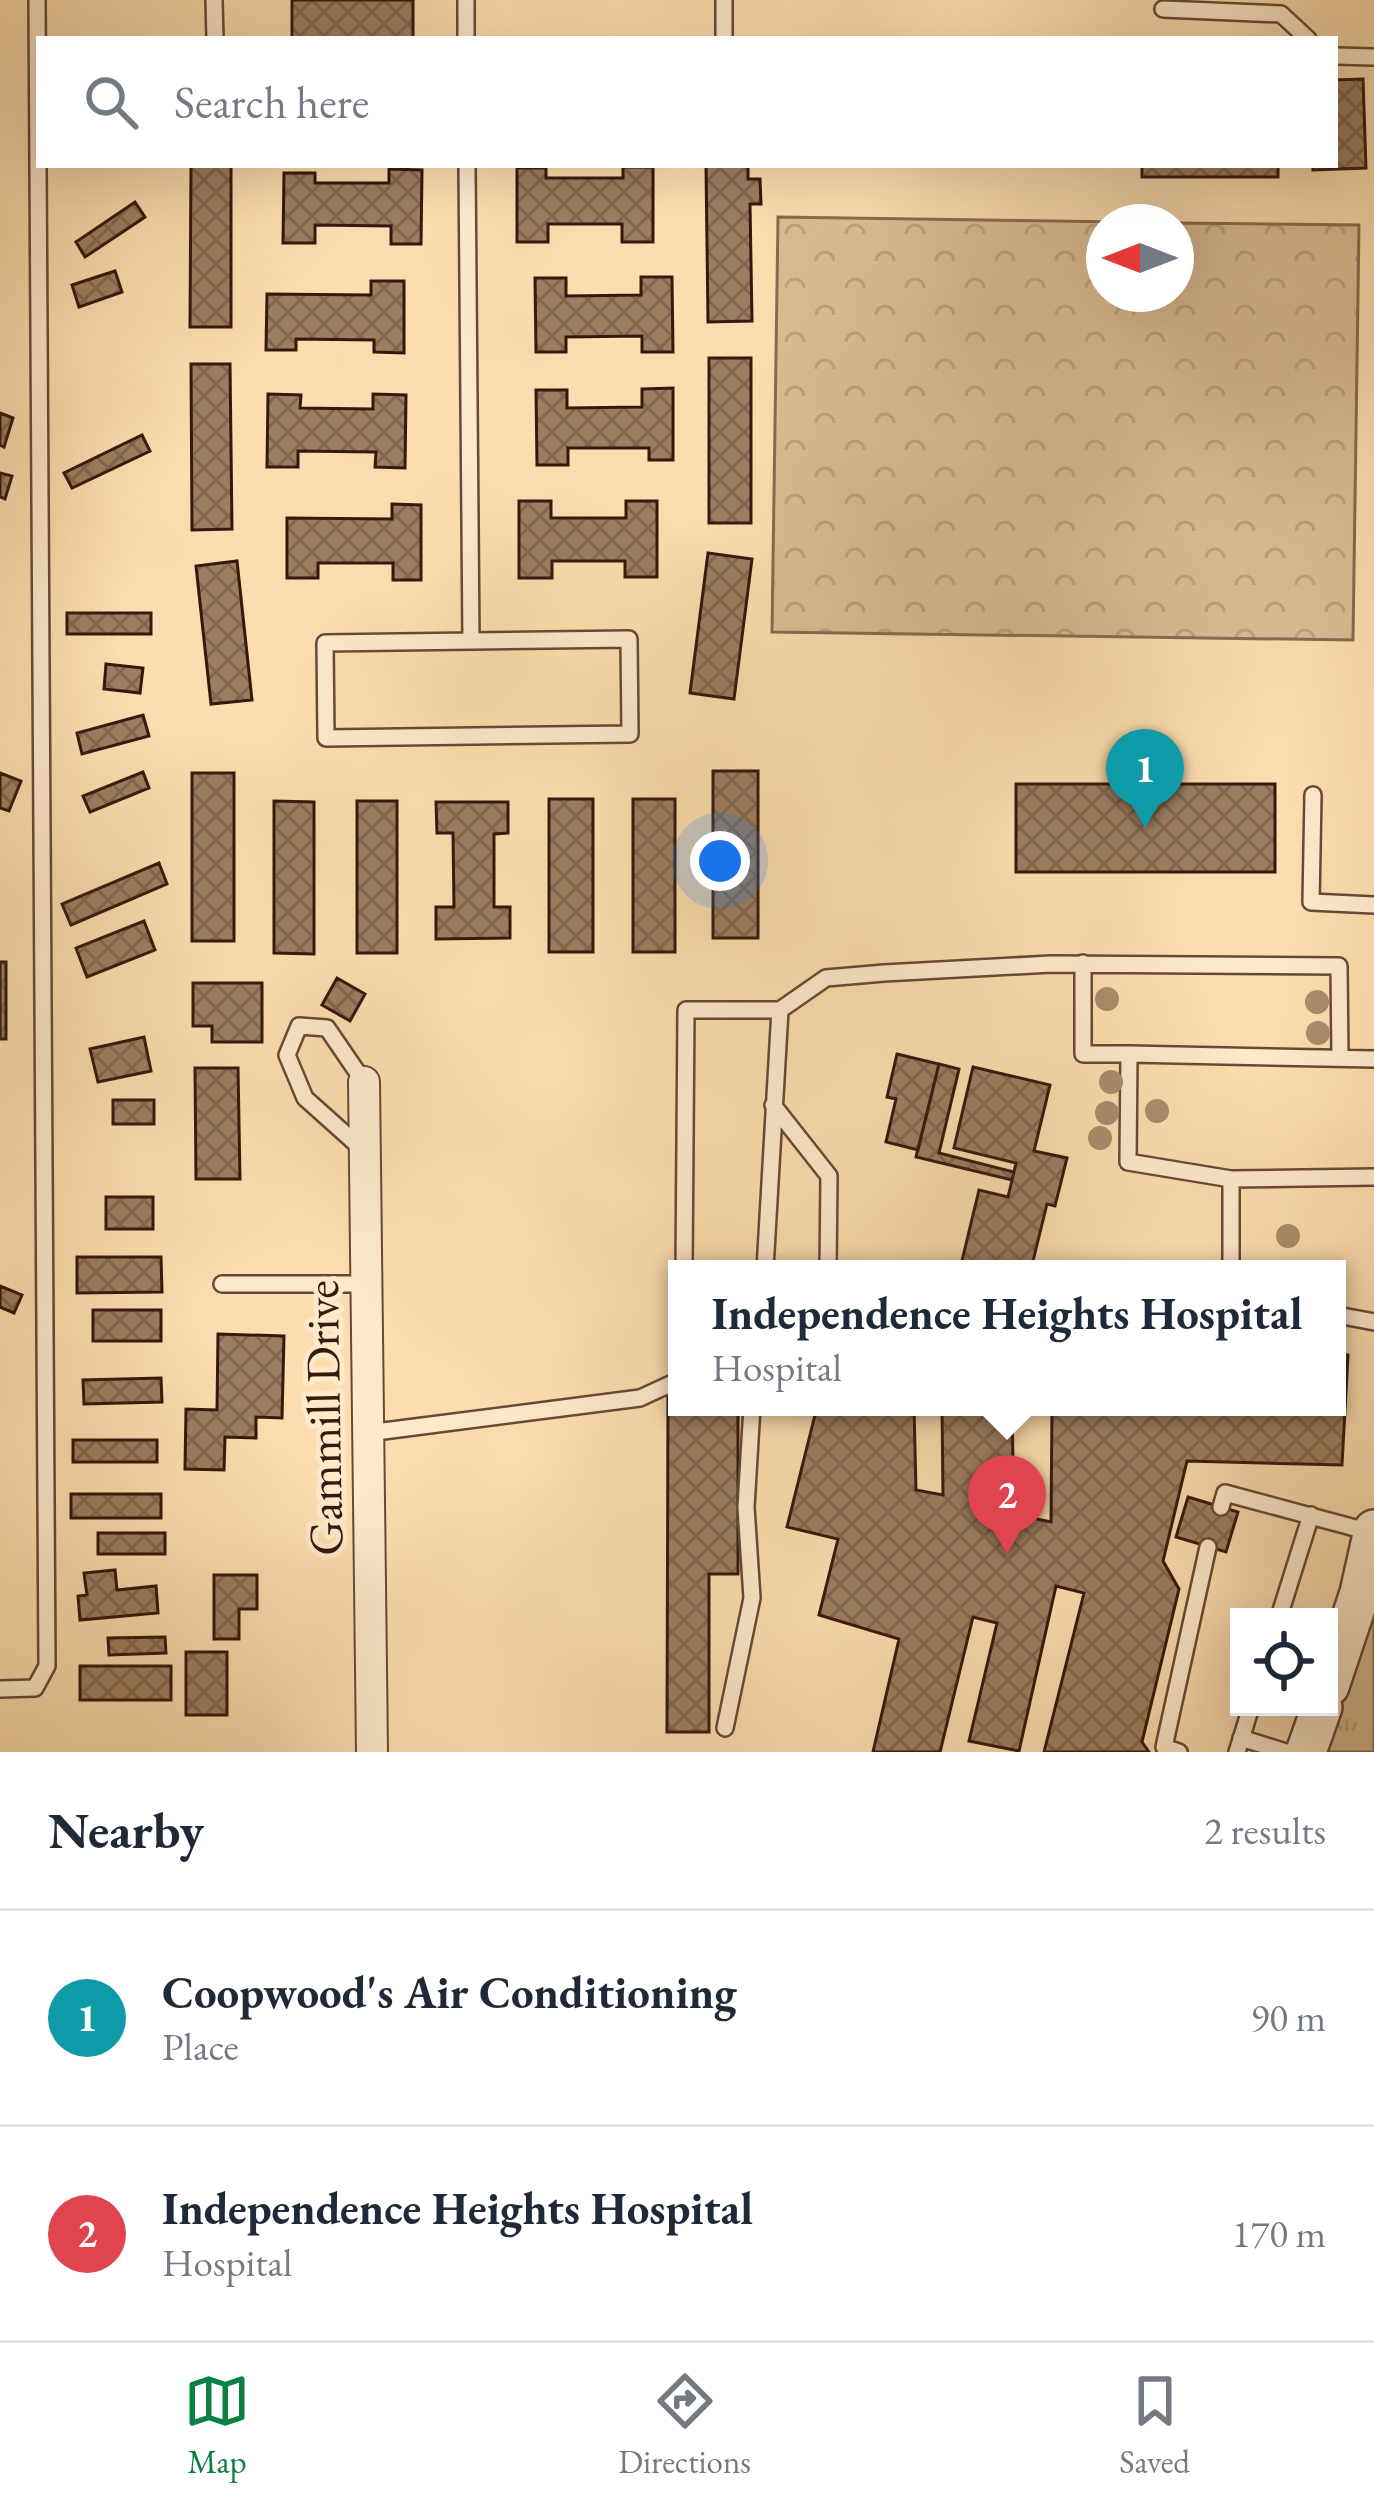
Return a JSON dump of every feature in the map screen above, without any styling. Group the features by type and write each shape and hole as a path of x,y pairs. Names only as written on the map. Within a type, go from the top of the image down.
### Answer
{"street":[{"name":"Gammill Drive","path":"364,1082 372,1752"},
{"path":"1338,1658 1374,1532"},
{"path":"1306,1752 1319,1716"}],"lane":[{"path":"38,0 38,36"},
{"path":"214,0 215,36"},
{"path":"466,0 466,36"},
{"path":"724,0 724,36"},
{"path":"1163,9 1281,14 1305,36"},
{"path":"1338,56 1374,57"},
{"path":"0,1689 34,1688 46,1666 39,168"},
{"path":"467,168 471,641"},
{"path":"629,639 630,734 326,738 325,643 471,641 629,639"},
{"path":"1313,795 1311,902 1374,905"},
{"path":"1083,963 1083,1054 1374,1059"},
{"path":"684,1260 686,1010 780,1010 826,978 1083,963 1339,966 1340,1058"},
{"path":"765,1260 780,1010"},
{"path":"364,1082 327,1028 299,1026 287,1055 305,1098 364,1151"},
{"path":"1129,1054 1128,1162 1231,1180 1374,1177"},
{"path":"773,1105 829,1176 828,1260"},
{"path":"1231,1180 1231,1260"},
{"path":"222,1284 366,1284"},
{"path":"368,1433 640,1398 668,1386"},
{"path":"724,1728 752,1598 746,1508 751,1416"},
{"path":"1223,1500 1374,1532"},
{"path":"1282,1608 1311,1515"},
{"path":"1179,1752 1164,1747 1208,1546"},
{"path":"1248,1716 1239,1745 1286,1752"}],"green space":[{"path":"778,217 1086,221 1086,312 1194,312 1194,223 1359,225 1353,640 772,632"},
{"path":"1374,1612 1374,1752 1317,1752 1332,1716 1338,1716 1338,1700"}],"building":[{"path":"292,0 413,0 413,36 292,36"},
{"path":"1363,79 1366,168 1313,170 1338,168 1338,80"},
{"path":"191,168 231,168 231,327 190,327"},
{"path":"517,168 546,168 546,178 623,178 623,168 653,168 653,242 622,242 622,224 548,224 548,242 517,242"},
{"path":"706,168 748,168 748,179 760,179 761,204 750,204 752,321 708,322"},
{"path":"1142,168 1278,168 1278,177 1142,177"},
{"path":"389,169 422,170 421,244 391,244 391,226 315,225 315,243 283,243 284,173 315,173 315,183 389,183"},
{"path":"135,202 145,217 85,257 76,242"},
{"path":"115,271 122,292 79,307 72,285"},
{"path":"641,277 672,277 673,352 642,352 642,336 566,337 566,352 536,352 535,278 566,278 566,296 641,295"},
{"path":"371,281 404,281 404,353 374,352 374,340 296,339 296,350 266,350 267,294 371,295"},
{"path":"709,358 751,358 751,523 709,523"},
{"path":"191,364 230,364 232,529 192,530"},
{"path":"673,388 673,460 649,460 649,448 568,448 568,465 537,465 536,390 567,390 567,408 642,407 642,389"},
{"path":"268,394 301,395 300,408 373,409 373,394 406,395 405,468 375,467 376,452 298,451 298,467 267,467"},
{"path":"0,413 13,418 4,447 0,445"},
{"path":"142,435 150,451 72,488 64,473"},
{"path":"0,473 12,476 5,499 0,497"},
{"path":"519,501 551,501 551,518 626,518 626,501 657,501 657,577 625,577 625,561 552,561 552,578 519,578"},
{"path":"392,504 421,505 421,580 393,580 393,563 318,563 318,578 287,578 287,518 392,519"},
{"path":"708,553 752,559 734,699 690,693"},
{"path":"237,561 252,700 211,704 196,566"},
{"path":"67,613 151,613 151,634 67,634"},
{"path":"106,664 143,668 140,693 104,689"},
{"path":"143,715 149,736 82,754 77,733"},
{"path":"713,771 758,771 758,938 713,938"},
{"path":"143,772 149,788 90,812 83,796"},
{"path":"0,773 21,781 9,811 0,808"},
{"path":"192,773 234,773 234,941 192,941"},
{"path":"1016,784 1275,784 1275,872 1016,872"},
{"path":"549,799 593,799 593,952 549,952"},
{"path":"633,799 675,799 675,952 633,952"},
{"path":"274,801 314,802 314,954 274,953"},
{"path":"357,801 397,801 397,953 357,953"},
{"path":"436,802 508,802 508,833 494,834 494,907 510,907 510,938 436,939 436,907 454,907 453,833 437,833"},
{"path":"159,863 167,884 71,925 62,904"},
{"path":"144,921 155,950 87,977 76,948"},
{"path":"0,962 6,962 6,1039 0,1039"},
{"path":"337,978 365,994 350,1021 322,1005"},
{"path":"193,983 262,983 262,1042 212,1042 212,1026 193,1026"},
{"path":"144,1037 151,1071 98,1082 90,1049"},
{"path":"897,1054 939,1064 918,1150 886,1142 896,1099 887,1097"},
{"path":"939,1064 959,1069 939,1153 1014,1172 1012,1180 916,1157"},
{"path":"973,1067 1050,1085 1034,1151 1067,1158 1055,1206 1047,1204 1033,1260 962,1260 979,1190 1008,1197 1016,1163 954,1148"},
{"path":"195,1068 238,1068 240,1179 196,1179"},
{"path":"113,1100 154,1100 154,1124 113,1124"},
{"path":"106,1197 153,1197 153,1229 106,1229"},
{"path":"77,1257 161,1257 162,1292 77,1293"},
{"path":"0,1286 22,1295 14,1313 0,1307"},
{"path":"93,1310 161,1310 161,1341 93,1341"},
{"path":"218,1334 284,1336 282,1418 256,1417 256,1438 225,1437 224,1470 185,1469 186,1409 217,1410"},
{"path":"161,1378 162,1402 84,1404 83,1380"},
{"path":"668,1394 668,1416 738,1416 738,1574 709,1574 709,1732 667,1732"},
{"path":"815,1416 914,1416 916,1490 943,1495 942,1416 1012,1416 1014,1514 1051,1522 1052,1416 1345,1416 1342,1465 1187,1461 1163,1561 1179,1589 1142,1742 1149,1752 1044,1752 1084,1593 1056,1586 1019,1751 969,1741 997,1623 973,1617 940,1752 873,1752 899,1639 819,1615 838,1539 787,1527"},
{"path":"73,1440 157,1440 157,1462 73,1462"},
{"path":"71,1494 161,1494 161,1518 71,1518"},
{"path":"1188,1497 1238,1512 1226,1552 1176,1537"},
{"path":"98,1533 165,1533 165,1554 98,1554"},
{"path":"115,1570 117,1590 156,1586 158,1613 80,1620 78,1596 87,1595 84,1573"},
{"path":"214,1575 257,1575 257,1609 239,1609 239,1639 214,1639"},
{"path":"165,1637 166,1653 109,1655 108,1638"},
{"path":"186,1652 227,1652 227,1715 186,1715"},
{"path":"80,1666 171,1666 171,1700 80,1700"}],"place":[{"name":"Coopwood's Air Conditioning","path":"1145,828"},
{"name":"Independence Heights Hospital","path":"1007,1554"}]}
